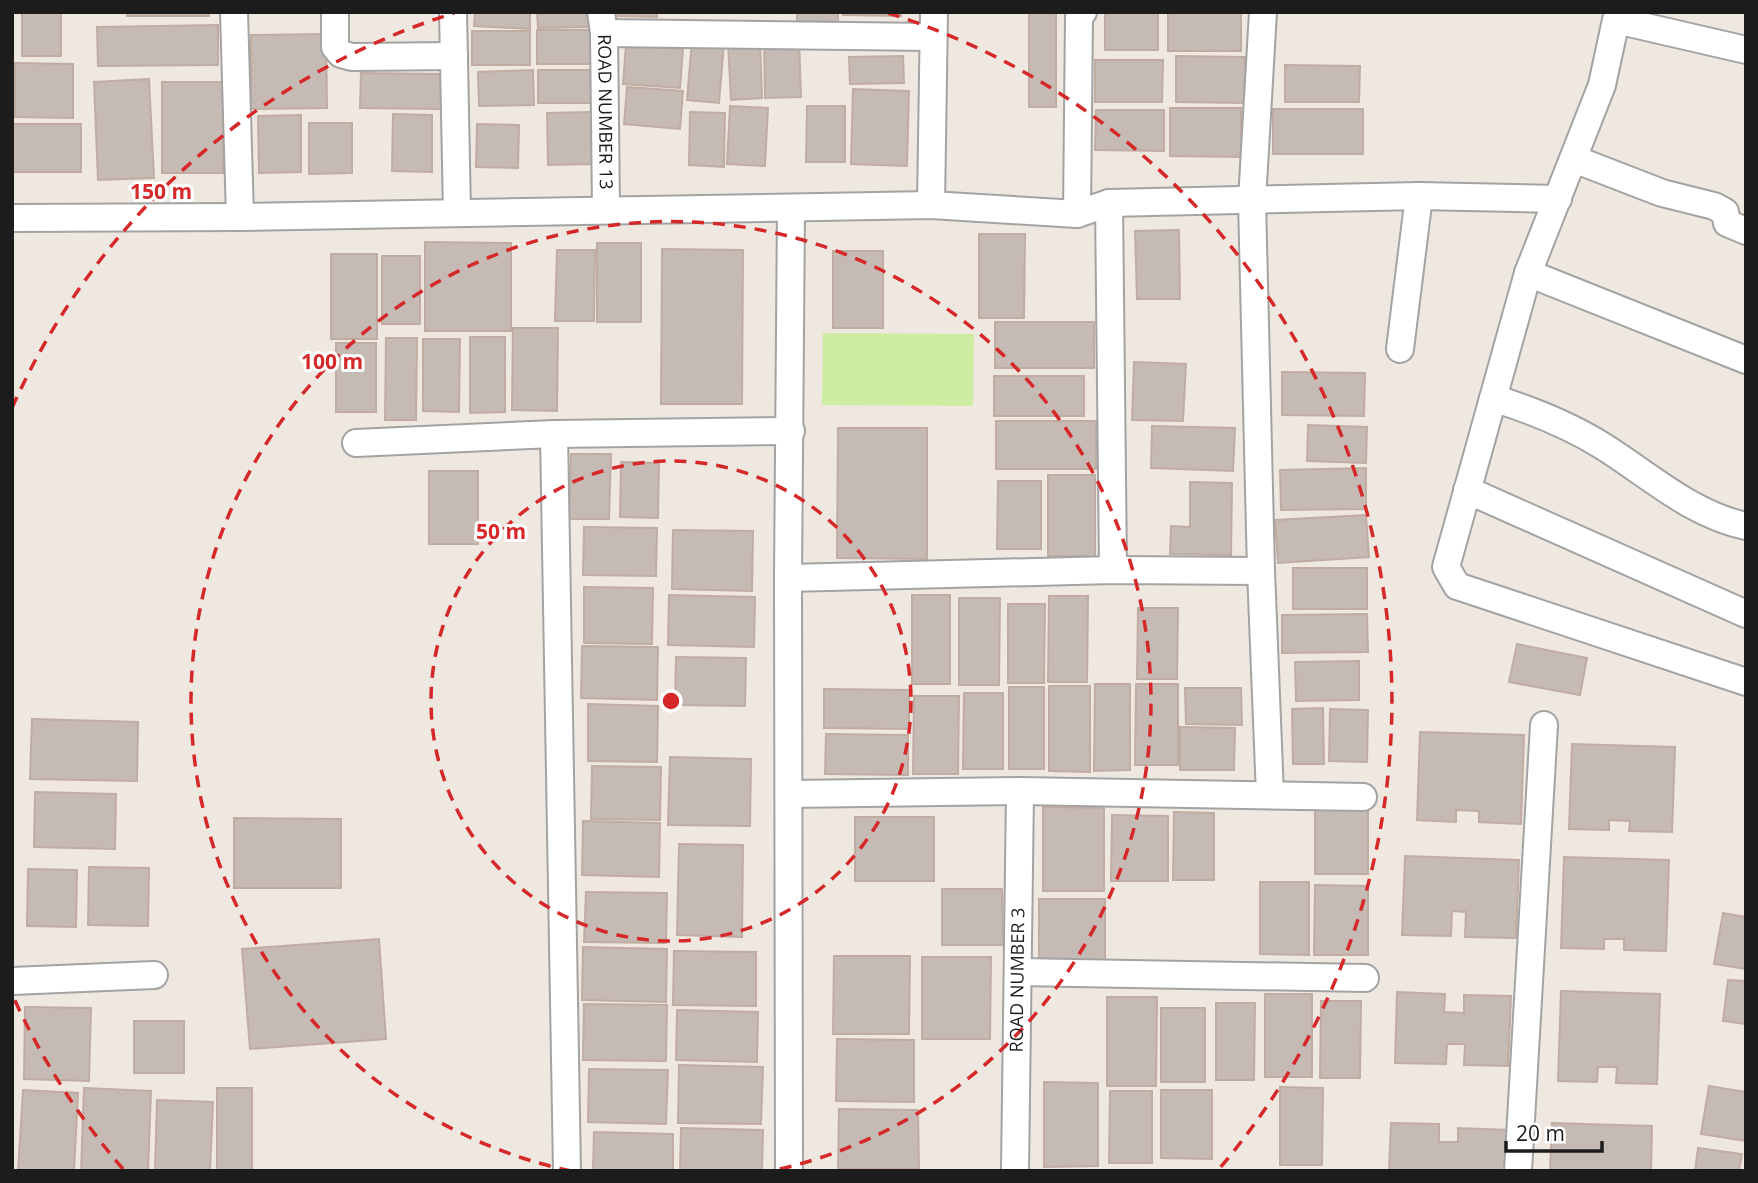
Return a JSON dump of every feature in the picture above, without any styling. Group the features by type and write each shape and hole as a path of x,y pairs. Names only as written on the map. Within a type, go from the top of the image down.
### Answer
{"street":[{"path":"234,12 240,217"},
{"path":"335,12 335,47 341,54 352,57 454,57"},
{"path":"453,12 457,212"},
{"path":"1077,214 1079,17 1083,12"},
{"path":"1263,12 1252,201 1261,571 1270,795"},
{"path":"1746,50 1615,20 1602,85 1528,273 1446,567 1457,586 1746,682"},
{"path":"603,23 934,25 931,205"},
{"name":"ROAD NUMBER 13","path":"603,23 606,210"},
{"path":"1574,159 1680,199 1714,206 1725,212 1727,223 1746,230"},
{"path":"12,218 240,217 931,205 1077,214 1109,203 1419,195 1558,199"},
{"path":"1400,349 1419,195"},
{"path":"1109,203 1113,570"},
{"path":"789,1171 788,578 791,208"},
{"path":"1528,273 1746,360"},
{"path":"1493,398 1538,412 1575,430 1629,463 1667,492 1730,523 1746,526"},
{"path":"356,443 554,434 791,432"},
{"path":"554,434 567,1171"},
{"path":"1467,491 1746,614"},
{"path":"788,578 1113,570 1261,571"},
{"path":"1518,1171 1544,725"},
{"path":"789,794 1020,791 1363,797"},
{"name":"ROAD NUMBER 3","path":"1015,1171 1020,791"},
{"path":"1018,971 1365,978"},
{"path":"12,981 154,975"}],"green space":[{"path":"823,333 974,334 973,406 822,405"}],"building":[{"path":"22,12 61,12 61,56 22,56"},
{"path":"127,12 209,12 209,16 127,16"},
{"path":"475,12 530,12 530,29 474,26"},
{"path":"537,12 589,12 589,27 538,28"},
{"path":"618,12 657,12 657,17 618,16"},
{"path":"797,12 838,12 838,22 797,21"},
{"path":"843,12 901,12 901,16 843,15"},
{"path":"1029,12 1056,12 1056,107 1029,107"},
{"path":"1105,12 1158,12 1158,50 1105,50"},
{"path":"1168,12 1241,12 1241,51 1168,51"},
{"path":"218,25 218,65 98,66 97,27"},
{"path":"537,30 594,30 595,64 537,64"},
{"path":"472,31 530,31 530,65 472,65"},
{"path":"326,34 327,108 251,109 251,35"},
{"path":"799,39 801,97 765,98 764,41"},
{"path":"692,40 724,43 719,103 687,100"},
{"path":"760,41 762,98 731,100 728,42"},
{"path":"626,45 683,49 680,88 623,84"},
{"path":"903,56 904,83 850,84 849,57"},
{"path":"1176,56 1245,57 1244,103 1176,102"},
{"path":"1095,60 1163,60 1162,102 1095,102"},
{"path":"15,63 73,64 73,118 15,117"},
{"path":"1285,65 1360,66 1359,102 1285,102"},
{"path":"533,70 534,105 479,106 478,72"},
{"path":"538,70 595,70 595,103 538,103"},
{"path":"361,73 442,74 441,109 360,108"},
{"path":"149,79 154,178 98,180 94,82"},
{"path":"162,82 224,82 223,173 162,173"},
{"path":"627,87 683,91 680,129 624,124"},
{"path":"853,89 909,91 907,166 851,164"},
{"path":"730,106 768,108 765,166 727,164"},
{"path":"807,106 845,106 845,162 806,162"},
{"path":"1170,108 1241,108 1241,157 1170,156"},
{"path":"1273,109 1363,109 1363,154 1273,154"},
{"path":"1096,110 1164,110 1164,151 1095,150"},
{"path":"591,112 593,164 548,165 547,113"},
{"path":"690,112 725,113 724,167 689,165"},
{"path":"393,114 432,115 432,172 392,171"},
{"path":"301,115 301,172 259,173 258,116"},
{"path":"309,123 352,123 352,173 309,174"},
{"path":"12,124 81,124 81,172 12,172"},
{"path":"477,124 519,125 518,168 476,167"},
{"path":"1179,230 1180,299 1137,299 1135,231"},
{"path":"979,234 1025,234 1024,318 979,318"},
{"path":"425,242 511,243 511,331 425,331"},
{"path":"597,243 641,243 641,322 597,322"},
{"path":"662,249 743,250 742,404 661,404"},
{"path":"557,250 595,250 594,321 555,321"},
{"path":"833,251 883,251 883,328 833,328"},
{"path":"331,254 377,254 377,339 331,339"},
{"path":"382,256 420,256 420,324 382,324"},
{"path":"995,322 1094,322 1094,368 995,368"},
{"path":"513,328 558,328 557,411 512,410"},
{"path":"470,337 505,337 505,412 470,413"},
{"path":"386,338 417,338 416,420 385,420"},
{"path":"423,339 460,339 459,412 423,411"},
{"path":"336,343 376,343 376,412 336,412"},
{"path":"1134,362 1186,364 1183,421 1132,420"},
{"path":"1282,372 1365,373 1364,416 1282,415"},
{"path":"994,376 1084,376 1084,416 994,416"},
{"path":"996,421 1096,421 1096,469 996,469"},
{"path":"1308,425 1367,427 1366,463 1307,461"},
{"path":"1152,426 1235,428 1233,471 1151,468"},
{"path":"838,428 927,428 927,559 837,558"},
{"path":"571,454 611,454 609,519 569,519"},
{"path":"621,462 659,463 658,518 620,517"},
{"path":"1366,468 1366,509 1281,510 1280,470"},
{"path":"429,471 478,471 478,544 429,544"},
{"path":"1048,475 1095,475 1095,556 1048,556"},
{"path":"998,481 1041,481 1041,549 997,549"},
{"path":"1190,482 1232,483 1231,555 1170,554 1171,526 1190,527"},
{"path":"1366,515 1369,557 1278,563 1275,520"},
{"path":"584,527 657,528 656,576 583,575"},
{"path":"673,530 753,531 752,591 672,589"},
{"path":"1293,568 1367,568 1367,609 1293,609"},
{"path":"584,587 653,588 652,644 584,643"},
{"path":"669,595 755,597 754,647 668,645"},
{"path":"912,595 950,595 950,684 912,684"},
{"path":"1049,596 1088,596 1087,682 1048,682"},
{"path":"959,598 1000,598 999,685 959,685"},
{"path":"1008,604 1045,604 1044,683 1008,683"},
{"path":"1138,608 1178,608 1177,679 1137,679"},
{"path":"1367,614 1368,652 1282,653 1282,615"},
{"path":"1517,644 1587,658 1580,695 1509,682"},
{"path":"582,646 658,647 657,700 581,698"},
{"path":"676,657 746,658 745,706 675,705"},
{"path":"1359,661 1359,700 1296,701 1295,662"},
{"path":"1095,684 1130,684 1130,770 1094,771"},
{"path":"1136,684 1178,684 1178,765 1135,765"},
{"path":"1049,686 1090,686 1090,772 1049,771"},
{"path":"1009,687 1044,687 1044,769 1009,769"},
{"path":"1185,688 1241,688 1242,725 1186,724"},
{"path":"824,689 909,690 909,729 824,728"},
{"path":"964,693 1003,693 1003,769 963,769"},
{"path":"914,696 959,696 958,774 913,774"},
{"path":"588,704 658,706 657,762 588,761"},
{"path":"1323,708 1324,764 1293,764 1292,709"},
{"path":"1330,709 1368,710 1367,762 1329,761"},
{"path":"32,719 138,722 137,781 30,779"},
{"path":"1180,727 1235,728 1234,770 1180,770"},
{"path":"1420,732 1524,735 1521,824 1479,822 1479,811 1456,810 1456,822 1417,820"},
{"path":"826,734 908,735 908,775 825,774"},
{"path":"1572,744 1675,747 1672,832 1629,831 1630,821 1609,820 1609,830 1569,829"},
{"path":"670,757 751,759 750,826 668,825"},
{"path":"592,766 661,767 660,820 591,819"},
{"path":"35,792 116,794 115,849 34,847"},
{"path":"1315,806 1368,806 1368,874 1315,874"},
{"path":"1043,807 1104,808 1104,891 1043,891"},
{"path":"1174,812 1214,813 1214,880 1173,880"},
{"path":"1112,815 1168,816 1168,881 1111,881"},
{"path":"855,817 934,817 934,881 855,881"},
{"path":"234,818 341,819 341,888 234,888"},
{"path":"583,821 660,823 659,877 582,875"},
{"path":"679,844 743,845 742,937 677,935"},
{"path":"1405,856 1519,860 1516,938 1465,937 1466,912 1452,911 1451,936 1402,935"},
{"path":"1564,857 1669,860 1666,951 1624,950 1624,939 1604,939 1604,949 1561,948"},
{"path":"89,867 149,868 148,926 88,925"},
{"path":"28,869 77,870 76,927 27,926"},
{"path":"1260,882 1309,882 1309,955 1260,954"},
{"path":"1315,885 1368,886 1368,955 1314,955"},
{"path":"942,889 1002,889 1003,945 942,945"},
{"path":"586,892 667,893 666,943 584,942"},
{"path":"1039,899 1105,899 1105,965 1039,964"},
{"path":"1723,913 1746,917 1746,969 1714,964"},
{"path":"379,939 386,1039 250,1049 242,949"},
{"path":"583,947 667,949 666,1002 582,1000"},
{"path":"674,951 756,952 756,1006 673,1005"},
{"path":"834,956 910,956 909,1034 833,1034"},
{"path":"922,957 991,957 990,1039 922,1039"},
{"path":"1728,980 1746,981 1746,1024 1723,1021"},
{"path":"1561,991 1660,994 1657,1084 1616,1083 1617,1067 1598,1067 1597,1082 1558,1081"},
{"path":"1397,992 1445,994 1444,1012 1464,1013 1464,995 1511,996 1508,1066 1464,1065 1465,1044 1447,1044 1446,1064 1395,1063"},
{"path":"1265,994 1312,994 1312,1077 1265,1077"},
{"path":"1107,997 1157,997 1156,1086 1107,1086"},
{"path":"1321,1001 1361,1001 1360,1078 1320,1078"},
{"path":"1216,1003 1255,1003 1254,1080 1216,1080"},
{"path":"584,1004 667,1005 666,1061 583,1060"},
{"path":"25,1007 91,1008 89,1081 24,1079"},
{"path":"1161,1008 1205,1008 1205,1082 1161,1082"},
{"path":"677,1010 758,1012 757,1062 676,1060"},
{"path":"134,1021 184,1021 184,1073 134,1073"},
{"path":"837,1039 914,1040 914,1102 836,1101"},
{"path":"679,1065 763,1067 761,1124 678,1123"},
{"path":"589,1069 668,1070 666,1124 588,1122"},
{"path":"1044,1082 1098,1083 1098,1166 1044,1167"},
{"path":"1709,1086 1746,1092 1746,1141 1701,1134"},
{"path":"1280,1087 1323,1088 1322,1165 1280,1165"},
{"path":"84,1088 151,1091 148,1171 81,1171"},
{"path":"217,1088 252,1088 252,1171 217,1171"},
{"path":"23,1090 78,1093 74,1171 18,1171"},
{"path":"1161,1090 1212,1090 1212,1159 1161,1158"},
{"path":"1110,1091 1152,1091 1152,1163 1109,1163"},
{"path":"157,1100 213,1102 210,1171 155,1171"},
{"path":"839,1109 918,1110 919,1169 838,1169"},
{"path":"1391,1123 1439,1124 1439,1142 1458,1142 1458,1128 1510,1130 1508,1171 1389,1171"},
{"path":"1552,1123 1652,1126 1651,1171 1550,1171"},
{"path":"681,1128 763,1130 762,1171 680,1171"},
{"path":"594,1132 673,1134 673,1171 593,1171"},
{"path":"1698,1148 1742,1154 1739,1171 1695,1171"}]}
